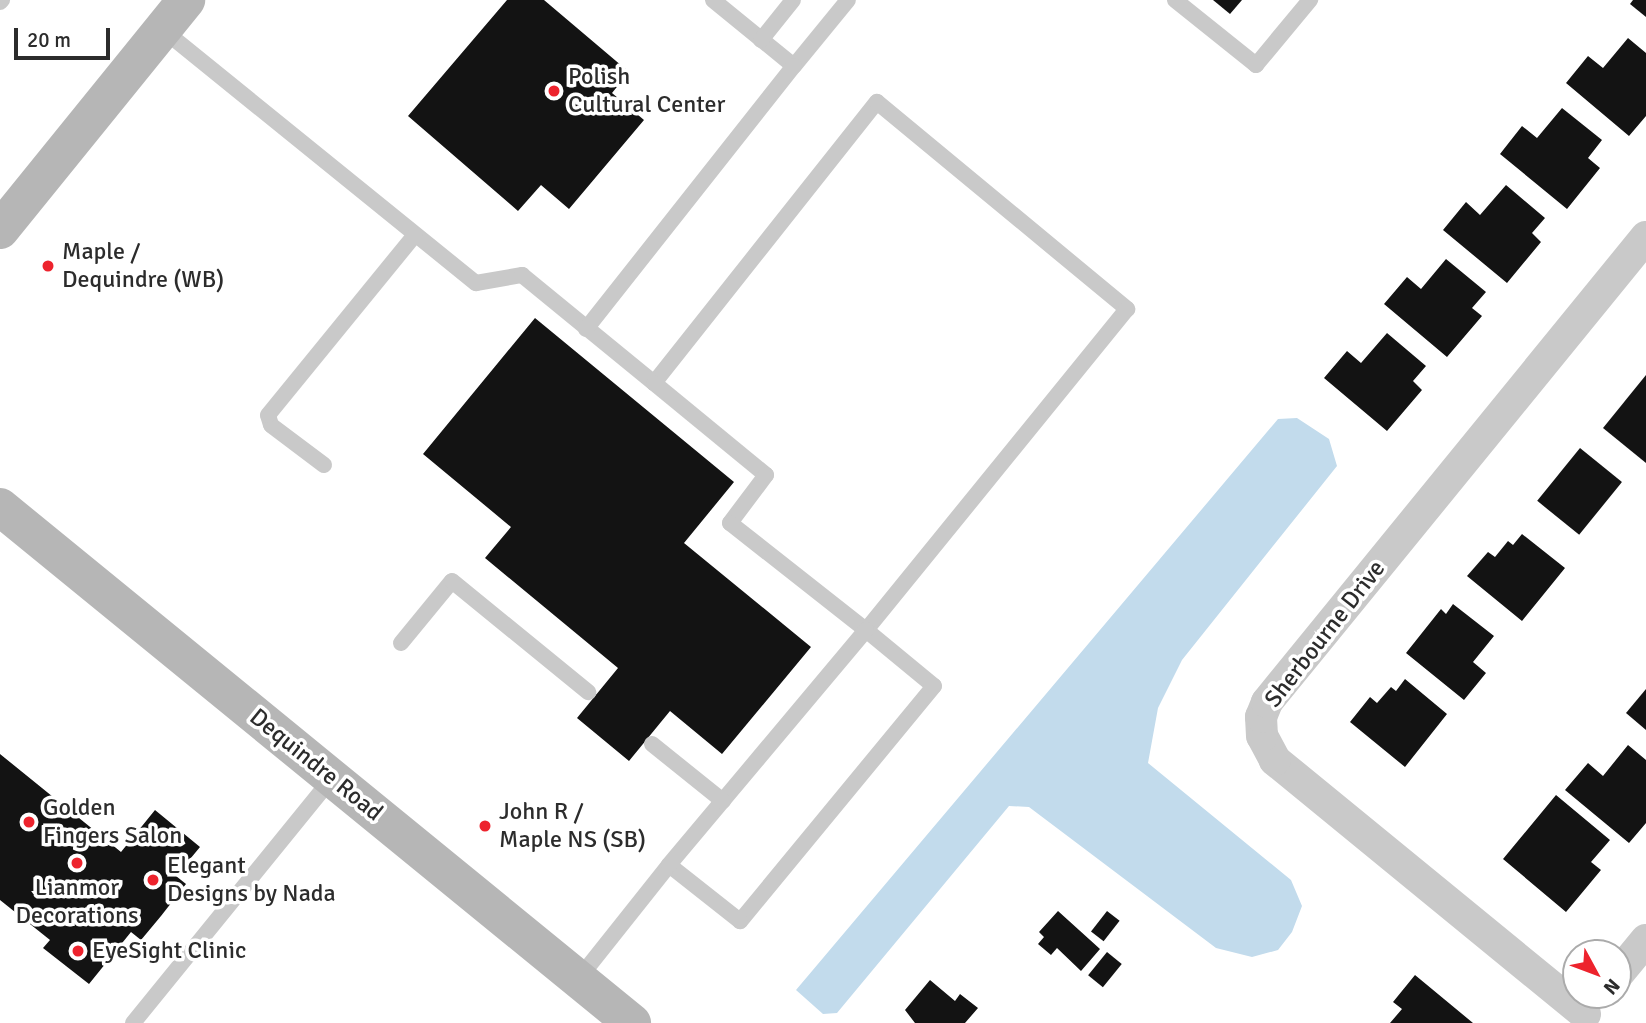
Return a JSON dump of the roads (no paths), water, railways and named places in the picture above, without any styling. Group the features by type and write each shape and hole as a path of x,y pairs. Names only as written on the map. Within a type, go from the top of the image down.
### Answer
{"main road":[{"path":"0,230 186,0"},
{"name":"Dequindre Road","path":"0,507 632,1023"}],"street":[{"name":"Sherbourne Drive","path":"1588,1011 1275,760 1262,736 1261,716 1267,702 1646,236"},
{"path":"1632,957 1646,940"}],"lane":[{"path":"713,0 794,66"},
{"path":"761,40 793,0"},
{"path":"586,330 848,0"},
{"path":"1175,0 1256,65 1310,0"},
{"path":"162,29 475,283 522,275 766,475 730,523 934,686 740,921 669,865"},
{"path":"579,978 1127,309 877,102 654,383"},
{"path":"324,466 271,425 268,415 415,235"},
{"path":"401,643 452,582 588,692"},
{"path":"652,744 723,801"},
{"path":"133,1023 332,778"}],"water":[{"path":"1297,418 1329,439 1337,466 1182,660 1158,708 1148,763 1291,880 1302,906 1292,932 1278,950 1252,957 1216,948 1029,807 1009,806 837,1013 823,1014 796,990 1278,419"}],"place":[{"name":"Polish Cultural Center","path":"554,91"},
{"name":"Maple / Dequindre (WB)","path":"48,266"},
{"name":"Golden Fingers Salon","path":"29,822"},
{"name":"John R / Maple NS (SB)","path":"485,826"},
{"name":"Lianmor Decorations","path":"77,863"},
{"name":"Elegant Designs by Nada","path":"153,880"},
{"name":"EyeSight Clinic","path":"78,951"}]}
